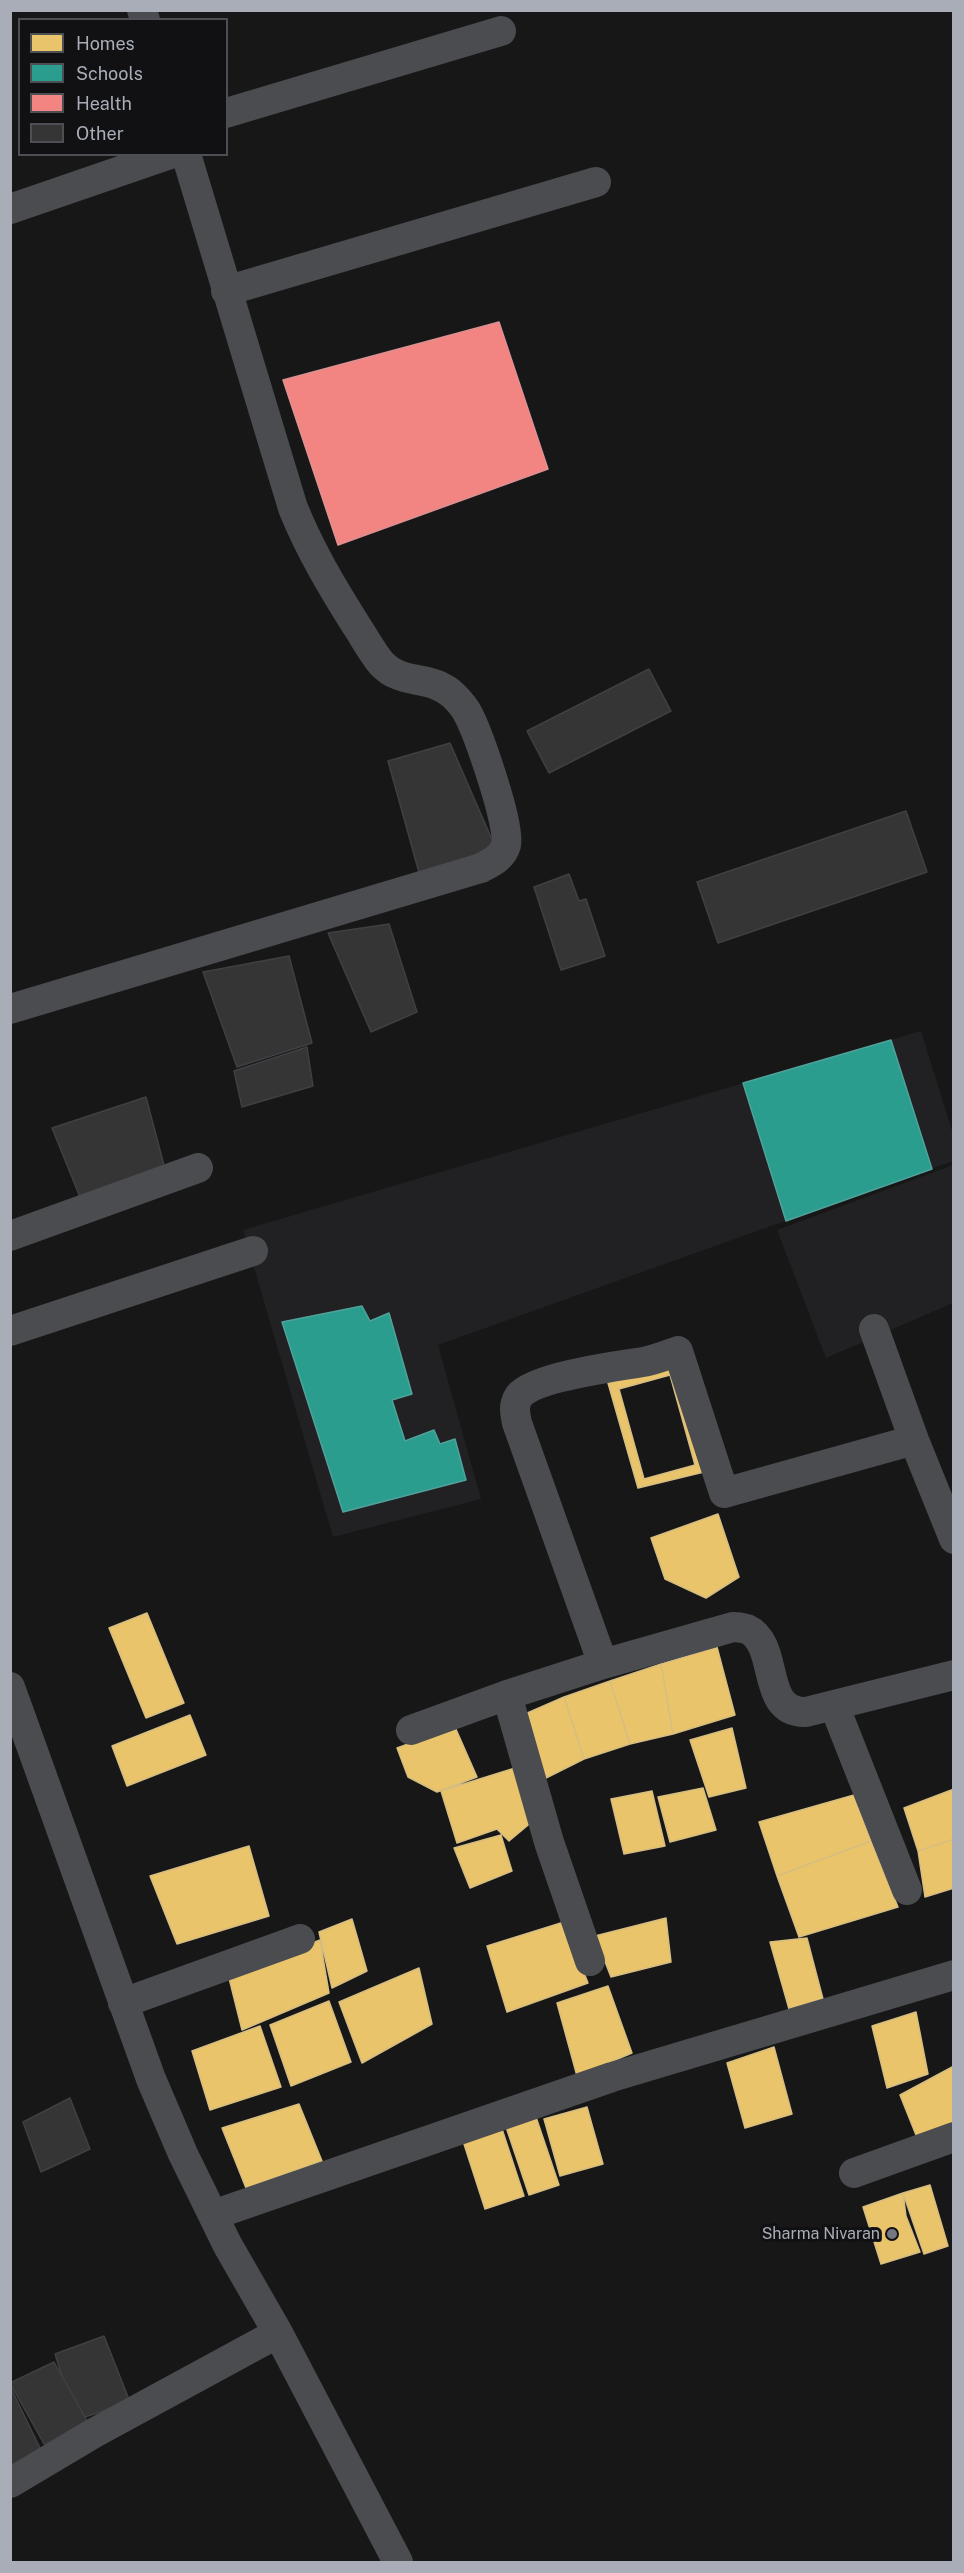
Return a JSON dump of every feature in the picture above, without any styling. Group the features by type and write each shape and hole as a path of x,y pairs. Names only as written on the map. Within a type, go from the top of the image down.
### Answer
{"street":[{"path":"228,112 501,31"},
{"path":"10,209 164,156"},
{"path":"10,1009 481,868 500,858 507,843 505,822 467,712 453,696 434,682 397,676 382,663 329,584 307,542 294,508 226,291 187,156"},
{"path":"226,291 596,182"},
{"path":"10,1236 198,1168"},
{"path":"10,1331 253,1251"},
{"path":"874,1329 914,1440 954,1539"},
{"path":"603,1664 517,1423 514,1408 519,1396 530,1388 545,1382 627,1363 644,1362 678,1351 724,1493 914,1440"},
{"path":"411,1730 507,1695 603,1664 733,1627 748,1630 758,1640 783,1706 794,1713 954,1675"},
{"path":"10,1687 151,2079 183,2154 213,2215 278,2333 398,2562"},
{"path":"507,1695 549,1842 590,1961"},
{"path":"834,1705 908,1890"},
{"path":"123,2003 300,1939"},
{"path":"213,2215 612,2077 954,1975"},
{"path":"854,2174 954,2138"},
{"path":"10,2483 94,2433 278,2333"}],"shaded area":[{"path":"921,1031 953,1134 953,1161 438,1345 481,1499 333,1537 243,1230"},
{"path":"953,1165 953,1303 826,1358 777,1230"}],"building: Homes":[{"path":"671,1367 704,1472 638,1488 608,1383"},
{"path":"670,1375 695,1465 644,1479 619,1389"},
{"path":"718,1514 739,1577 706,1598 665,1579 651,1538"},
{"path":"147,1613 184,1703 146,1718 109,1628"},
{"path":"717,1647 735,1715 673,1734 661,1664"},
{"path":"661,1664 673,1734 630,1744 610,1681"},
{"path":"610,1681 630,1744 584,1759 564,1697"},
{"path":"564,1697 584,1759 546,1778 525,1714"},
{"path":"190,1715 206,1755 127,1786 112,1746"},
{"path":"455,1727 477,1777 437,1792 408,1777 397,1748"},
{"path":"732,1728 746,1788 709,1797 690,1740"},
{"path":"515,1768 533,1821 509,1841 497,1829 457,1843 441,1791"},
{"path":"703,1788 716,1830 670,1842 658,1797"},
{"path":"954,1789 954,1839 918,1851 904,1808"},
{"path":"652,1791 665,1846 624,1854 611,1799"},
{"path":"854,1795 871,1841 777,1876 759,1822"},
{"path":"501,1835 512,1871 470,1888 454,1848"},
{"path":"954,1839 954,1888 925,1897 918,1851"},
{"path":"871,1841 898,1907 799,1937 777,1876"},
{"path":"249,1846 269,1916 177,1944 150,1876"},
{"path":"666,1918 671,1962 611,1977 595,1936"},
{"path":"352,1919 367,1971 332,1988 319,1932"},
{"path":"564,1922 588,1983 507,2012 487,1946"},
{"path":"807,1938 823,1999 789,2009 770,1942"},
{"path":"320,1940 329,1993 242,2030 228,1974"},
{"path":"419,1968 432,2024 362,2063 339,2002"},
{"path":"608,1986 632,2053 577,2076 557,2003"},
{"path":"329,2001 351,2062 291,2086 270,2025"},
{"path":"916,2012 928,2074 887,2088 872,2026"},
{"path":"260,2026 281,2087 210,2110 192,2051"},
{"path":"774,2047 792,2114 745,2128 727,2063"},
{"path":"954,2066 954,2125 918,2140 900,2095"},
{"path":"299,2104 322,2161 246,2188 222,2128"},
{"path":"587,2107 603,2164 560,2176 544,2119"},
{"path":"536,2117 559,2185 529,2195 506,2127"},
{"path":"502,2129 524,2196 485,2209 463,2141"},
{"path":"930,2185 948,2246 924,2254 903,2193"},
{"name":"Sharma Nivaran","path":"903,2193 906,2216 920,2252 881,2264 863,2207"}],"building: Schools":[{"path":"891,1040 932,1169 786,1221 743,1083"},
{"path":"362,1306 370,1321 389,1313 412,1394 392,1400 405,1441 434,1430 440,1444 455,1439 466,1480 343,1512 282,1322"}],"building: Health":[{"path":"499,322 548,469 338,545 283,380"}],"building: Other":[{"path":"649,669 671,711 549,773 527,731"},
{"path":"450,743 500,858 420,876 388,761"},
{"path":"906,811 927,872 718,943 697,882"},
{"path":"569,874 579,901 586,899 605,956 561,970 534,887"},
{"path":"389,924 417,1012 371,1032 328,933"},
{"path":"289,956 312,1043 237,1067 203,972"},
{"path":"307,1047 313,1086 242,1107 234,1071"},
{"path":"146,1097 166,1173 82,1202 52,1128"},
{"path":"70,2098 90,2149 41,2172 23,2122"},
{"path":"104,2336 130,2402 85,2417 62,2376 55,2354"},
{"path":"54,2362 94,2433 44,2444 10,2383"},
{"path":"10,2386 42,2452 10,2472"}],"place":[{"name":"Sharma Nivaran","path":"892,2234"}]}
